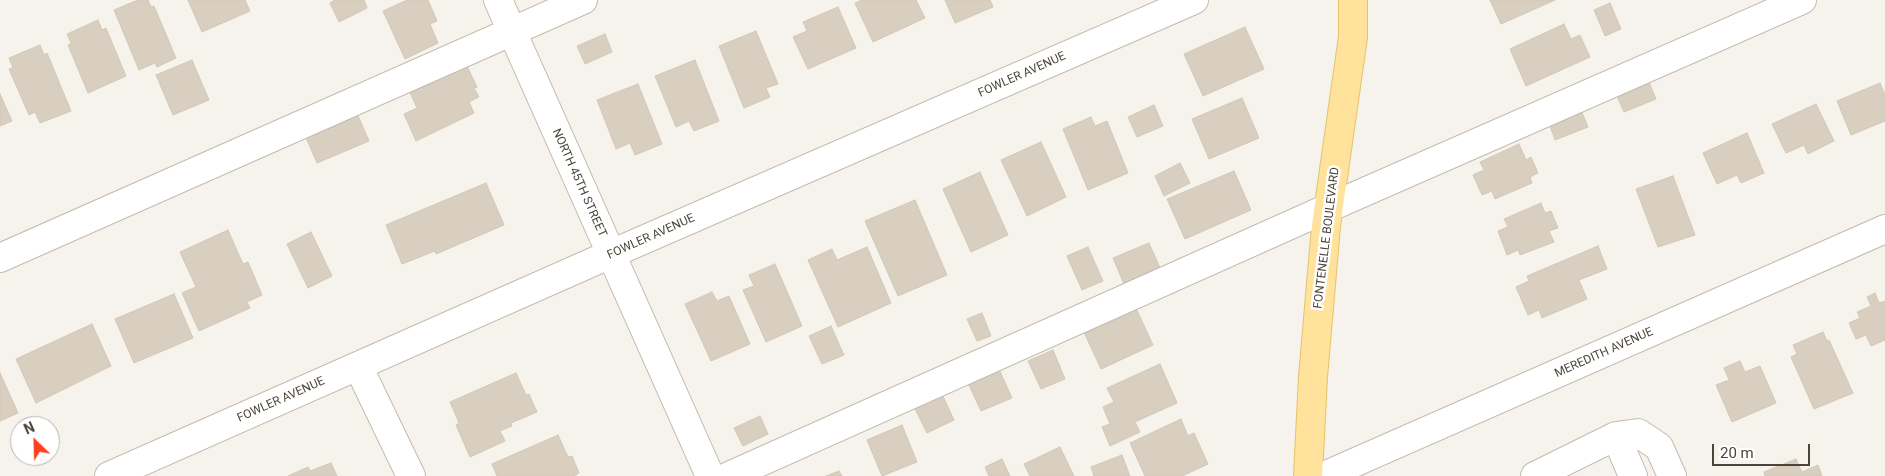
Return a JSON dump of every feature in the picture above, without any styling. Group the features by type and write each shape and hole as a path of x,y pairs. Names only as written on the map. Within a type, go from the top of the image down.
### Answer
{"main road":[{"name":"FONTENELLE BOULEVARD","path":"1308,476 1313,377 1328,208 1353,36 1353,0"}],"street":[{"name":"NORTH 45TH STREET","path":"498,0 710,476"},
{"path":"0,258 583,0"},
{"name":"FOWLER AVENUE","path":"109,476 611,254 1194,0"},
{"path":"729,476 1328,208 1802,0"},
{"name":"MEREDITH AVENUE","path":"1324,476 1885,229"},
{"path":"358,366 411,476"},
{"path":"1535,476 1616,436 1638,433 1659,447 1672,476"},
{"path":"1616,436 1633,476"}],"building":[{"path":"138,0 148,0 151,7 154,6 176,58 157,67 155,63 139,70 114,10"},
{"path":"188,0 245,0 250,11 202,32"},
{"path":"335,0 364,0 367,8 339,22 330,3"},
{"path":"407,0 428,0 437,21 430,24 438,43 405,59 383,11"},
{"path":"862,0 916,0 925,18 873,42 855,3"},
{"path":"945,0 990,0 993,7 955,23"},
{"path":"1490,0 1555,0 1501,24"},
{"path":"1610,3 1621,29 1605,36 1594,10"},
{"path":"838,7 856,48 808,69 793,37 807,31 803,22"},
{"path":"98,20 102,30 106,28 126,76 88,93 68,45 71,43 67,34"},
{"path":"1564,24 1571,39 1580,35 1590,57 1526,86 1510,49"},
{"path":"1245,27 1264,69 1203,96 1184,54"},
{"path":"756,31 778,84 766,88 770,97 744,108 719,46"},
{"path":"605,34 612,52 585,64 577,46"},
{"path":"40,45 44,55 47,53 71,111 40,123 35,112 29,115 9,69 13,68 9,58"},
{"path":"192,60 209,100 173,115 156,75"},
{"path":"695,60 719,121 694,131 689,121 676,127 655,76"},
{"path":"465,62 477,87 474,88 479,97 469,102 474,113 416,141 404,114 417,108 408,88"},
{"path":"1648,80 1656,99 1624,112 1616,94"},
{"path":"1880,83 1885,95 1885,121 1851,135 1837,101"},
{"path":"638,84 662,144 635,155 630,143 616,149 597,100"},
{"path":"0,94 12,121 0,126"},
{"path":"1242,98 1259,138 1209,159 1192,119"},
{"path":"1816,104 1834,141 1808,154 1804,145 1786,153 1772,124"},
{"path":"1154,105 1163,126 1137,137 1128,117"},
{"path":"1581,110 1588,127 1555,140 1549,123"},
{"path":"356,111 369,141 317,163 304,133"},
{"path":"1091,117 1095,126 1107,121 1128,173 1088,190 1063,129"},
{"path":"1747,133 1764,173 1741,183 1737,175 1717,184 1703,153"},
{"path":"1041,142 1066,197 1027,216 1001,160"},
{"path":"1519,144 1526,160 1531,157 1538,173 1530,177 1532,183 1495,199 1492,191 1482,195 1473,175 1484,170 1480,162"},
{"path":"1180,163 1190,183 1164,196 1155,176"},
{"path":"1234,171 1251,210 1185,239 1167,199"},
{"path":"980,172 1008,235 971,252 943,189"},
{"path":"1673,176 1695,235 1658,247 1636,189"},
{"path":"486,183 504,225 436,254 435,251 402,264 386,225"},
{"path":"915,200 947,275 898,296 865,221"},
{"path":"1541,203 1545,213 1551,211 1558,228 1549,231 1554,242 1520,255 1518,250 1507,255 1498,231 1508,227 1504,219"},
{"path":"228,230 243,264 248,262 262,295 247,302 250,308 199,331 182,293 196,287 180,252"},
{"path":"311,232 332,276 308,288 287,244"},
{"path":"1149,243 1160,268 1124,284 1113,258"},
{"path":"1598,246 1607,269 1579,280 1587,299 1542,318 1539,310 1528,315 1516,287 1529,281 1527,276"},
{"path":"867,247 891,303 838,327 808,260 832,249 837,260"},
{"path":"1088,247 1103,281 1082,290 1067,256"},
{"path":"775,264 802,326 766,342 743,290 754,286 749,275"},
{"path":"712,292 717,301 729,296 750,344 711,361 685,304"},
{"path":"1875,293 1879,303 1885,301 1885,340 1871,346 1866,335 1856,339 1849,323 1860,318 1857,312 1871,306 1867,297"},
{"path":"174,294 193,338 134,363 115,319"},
{"path":"1135,306 1153,345 1101,369 1083,330"},
{"path":"982,313 991,336 977,341 967,319"},
{"path":"92,324 111,366 36,403 16,359"},
{"path":"831,326 844,355 822,364 809,336"},
{"path":"1823,332 1827,341 1829,340 1853,393 1814,409 1791,357 1797,354 1793,345"},
{"path":"1053,350 1065,379 1041,389 1028,361"},
{"path":"1740,361 1745,372 1760,366 1776,403 1732,422 1716,385 1729,380 1724,368"},
{"path":"1160,364 1177,403 1135,422 1140,432 1110,446 1102,427 1110,424 1103,407 1114,402 1107,388"},
{"path":"998,367 1012,398 981,411 967,381"},
{"path":"0,373 18,413 0,421"},
{"path":"516,373 526,395 529,394 537,412 511,423 512,426 500,431 505,441 470,457 456,425 459,423 450,402"},
{"path":"942,394 954,420 927,433 914,407"},
{"path":"760,416 768,434 743,446 734,428"},
{"path":"1181,419 1188,436 1194,433 1208,464 1182,476 1145,476 1130,443"},
{"path":"902,425 917,462 882,476 867,440"},
{"path":"558,435 568,457 572,456 579,473 574,476 497,476 492,464"},
{"path":"1060,447 1074,476 1030,476 1024,464"},
{"path":"1122,455 1130,476 1094,476 1091,467"},
{"path":"1002,459 1010,476 989,476 985,467"},
{"path":"1796,459 1802,472 1818,465 1822,476 1765,476 1764,472"},
{"path":"331,463 337,476 288,476 308,467 310,471"},
{"path":"839,471 842,476 826,476"}]}
